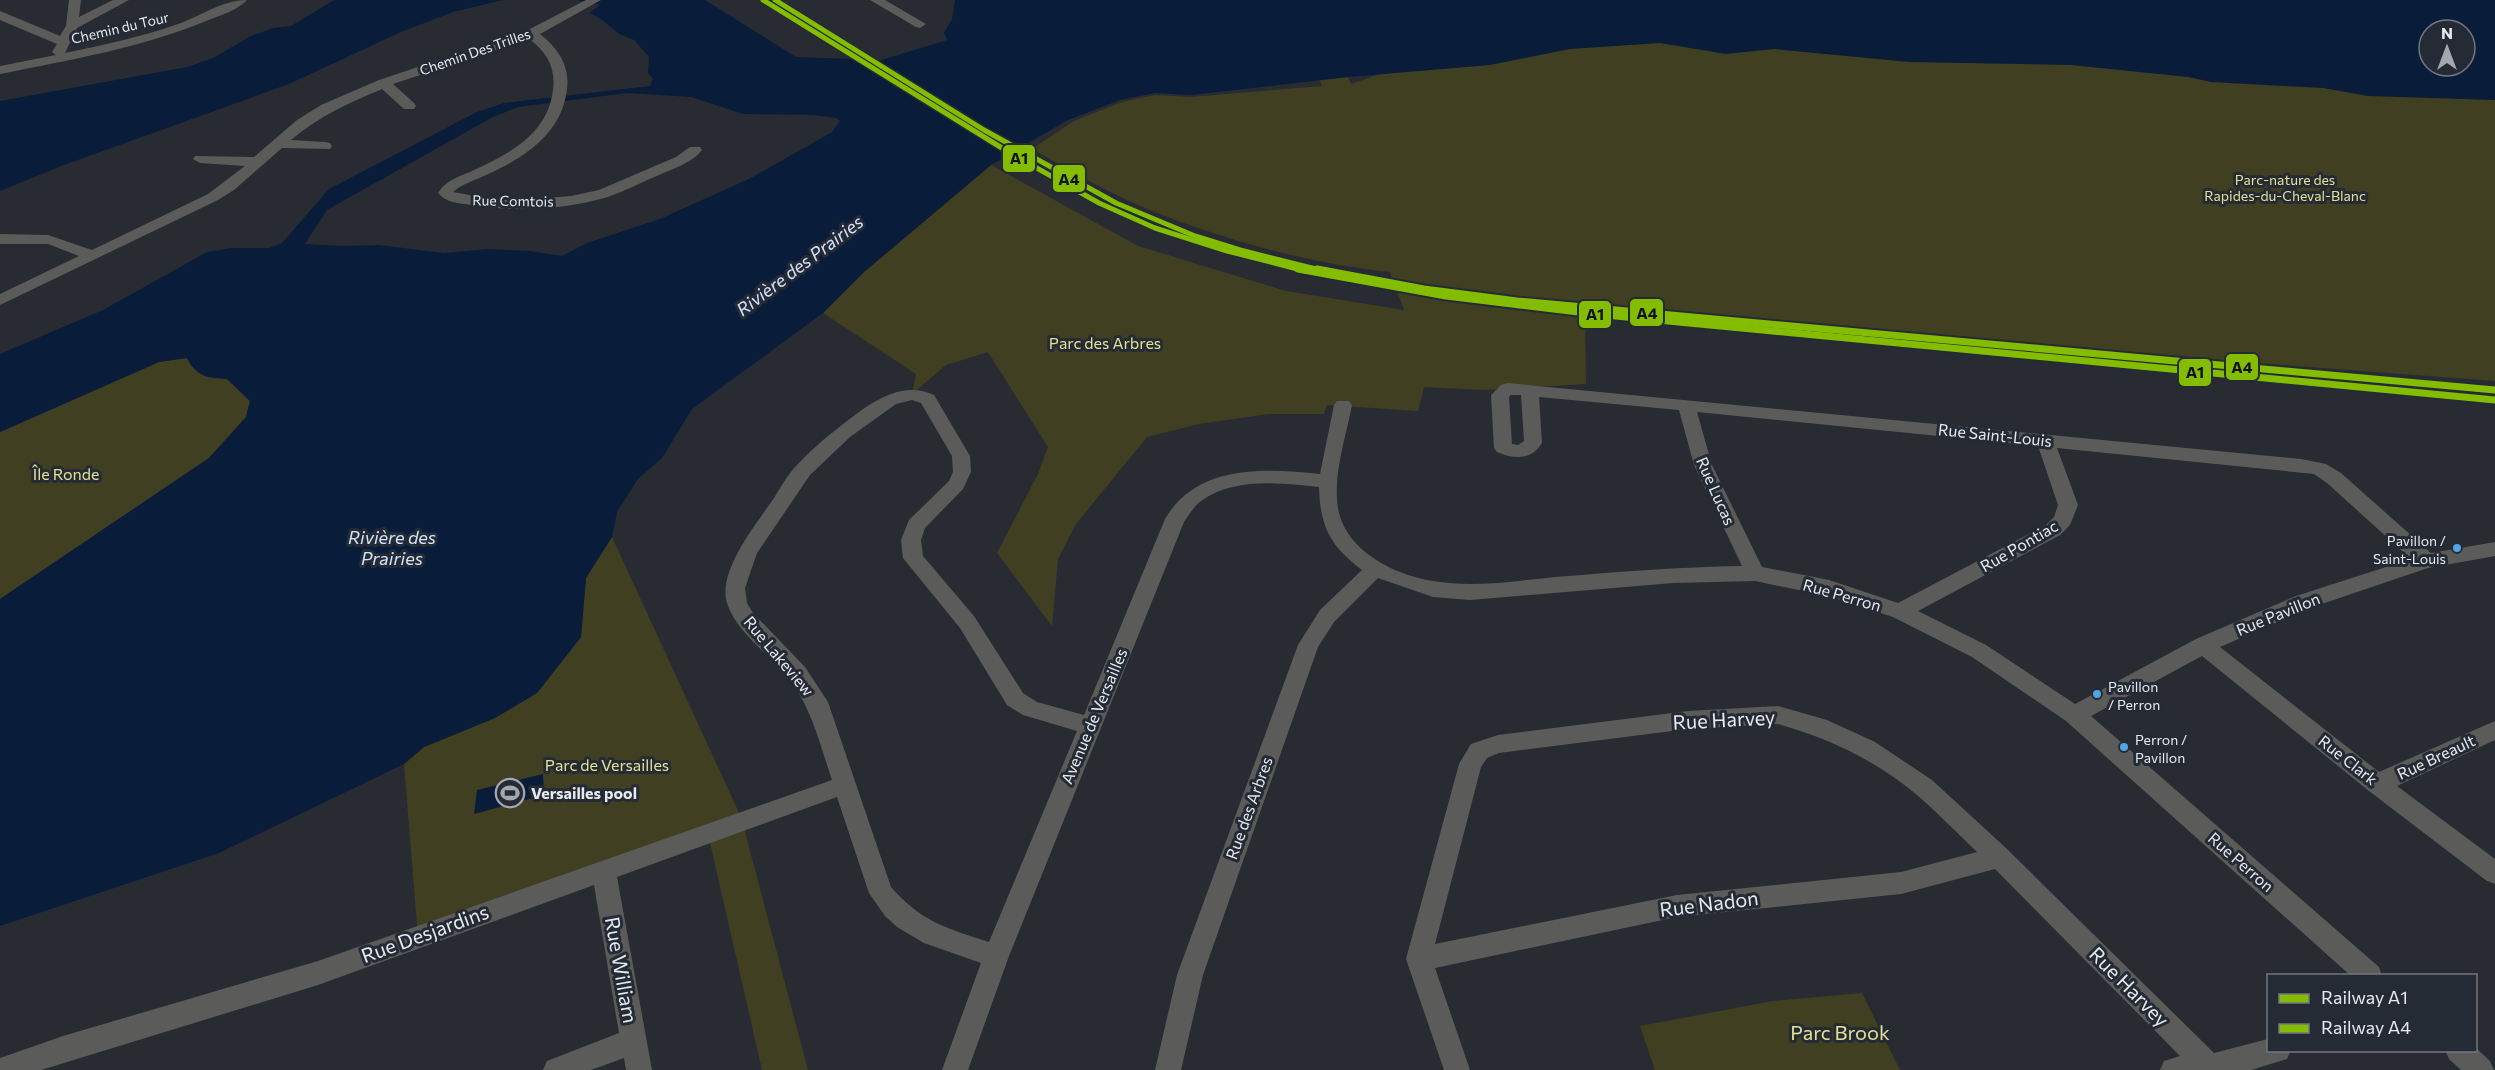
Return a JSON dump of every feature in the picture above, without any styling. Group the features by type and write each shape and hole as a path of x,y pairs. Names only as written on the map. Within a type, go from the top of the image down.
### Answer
{"street":[{"path":"57,58 72,26 75,0"},
{"path":"72,26 123,0"},
{"name":"Chemin du Tour","path":"0,70 159,36 198,22 242,0"},
{"path":"876,0 920,24"},
{"name":"Chemin Des Trilles","path":"0,300 213,197 229,187 277,143 326,108 384,83 531,34 590,3"},
{"path":"0,15 63,42"},
{"name":"Rue Comtois","path":"531,34 542,41 556,58 561,70 559,97 551,122 540,136 523,149 450,186 445,193 453,198 486,202 535,204 572,201 604,193 681,160 695,150"},
{"path":"384,83 409,106"},
{"path":"277,143 325,146"},
{"path":"200,159 257,162"},
{"path":"0,239 28,237 56,240 93,256"},
{"name":"Rue Saint-Louis","path":"1530,390 2301,465 2319,469 2334,478 2427,561"},
{"name":"Rue Lakeview","path":"996,956 933,936 909,924 881,893 817,702 797,673 746,619 737,603 735,588 748,551 803,470 874,410 902,395 918,394 928,399 961,456 964,466 960,482 917,521 910,539 913,558 967,622 1015,699 1031,710 1091,726"},
{"name":"Rue Perron","path":"1343,405 1328,482 1329,512 1336,530 1350,551 1375,569 1401,580 1433,589 1470,592 1673,575 1755,573 1828,588 1900,611 1979,651 2074,715 2369,974"},
{"name":"Rue Lucas","path":"1686,405 1703,465 1755,573"},
{"name":"Rue Pontiac","path":"1900,611 2053,530 2064,520 2068,505 2045,439"},
{"name":"Avenue de Versailles","path":"955,1070 996,956 1175,519 1195,495 1218,485 1246,478 1293,477 1328,482"},
{"name":"Rue Pavillon","path":"2074,715 2203,645 2303,602 2427,561 2495,549"},
{"name":"Rue des Arbres","path":"1168,1070 1190,975 1308,645 1327,616 1375,569"},
{"name":"Rue Clark","path":"2203,645 2377,784 2495,873"},
{"name":"Rue Harvey","path":"1419,959 1470,764 1479,751 1498,744 1688,720 1778,715 1819,726 1867,749 1924,787 1999,857 2211,1066"},
{"name":"Rue Breault","path":"2377,784 2495,730"},
{"name":"Rue Desjardins","path":"3,1070 63,1049 318,973 844,785"},
{"name":"Rue Nadon","path":"1419,959 1677,906 1901,883 1999,857"},
{"name":"Rue William","path":"604,871 639,1070"},
{"path":"1419,959 1456,1070"},
{"path":"556,1070 633,1041"},
{"path":"2174,1070 2211,1066 2270,1052"},
{"path":"2460,1052 2481,1070"}],"green space":[{"name":"Parc-nature des Rapides-du-Cheval-Blanc","path":"1560,0 2495,17 2495,381 1585,312 1586,384 1484,390 1424,387 1418,411 1327,405 1324,414 1269,414 1199,424 1147,437 1076,524 1058,559 1052,626 997,553 1038,474 1048,447 988,352 946,365 912,394 916,374 823,313 864,272 991,165 1138,246 1286,291 1404,310 1390,272 1294,256 1198,228 1124,199 1032,149 1074,121 1122,102 1155,95 1190,97 1322,86 1320,80 1348,77 1351,84 1377,75 1461,61"},
{"name":"Île Ronde","path":"187,358 191,366 227,379 250,401 246,417 209,458 0,599 0,432 159,362"},
{"name":"Parc de Versailles","path":"612,537 741,817 808,1070 762,1070 708,834 418,937 404,764 424,747 495,718 537,693 581,637 586,578"},
{"name":"Parc Brook","path":"1862,993 1900,1070 1655,1070 1640,1026 1773,1001"}],"water":[{"path":"334,0 503,0 453,12 401,32 289,84 64,165 0,191 0,101 187,67 213,58 251,36 273,28 291,26"},
{"name":"Rivière des Prairies","path":"577,0 705,0 796,57 851,59 865,65 947,40 944,33 952,19 955,0 2495,0 2495,100 2368,96 2323,88 2211,82 2188,77 2071,65 1909,62 1774,49 1726,54 1660,43 1570,49 1490,65 1348,77 1191,95 1155,93 1120,100 1066,121 991,165 864,272 823,313 692,409 662,458 638,479 617,512 612,537 586,578 581,637 537,693 495,718 424,747 404,764 219,853 0,926 0,599 209,458 246,417 250,401 227,379 208,377 199,373 187,358 159,362 0,432 0,354 103,310 207,252 231,248 269,248 282,243 329,189 477,112 504,103 650,86 653,79 648,73 649,57 634,40 619,34 601,19 589,13 600,5","holes":["627,93 691,97 743,114 813,115 836,118 840,121 832,132 751,178 660,219 587,243 562,256 530,251 488,249 444,253 379,245 305,244 327,210 491,118 518,107"]},
{"name":"Versailles pool","path":"543,774 544,795 474,814 477,790"}],"rail line":[{"name":"A1","path":"763,0 1010,153 1099,203 1155,228 1227,251 1299,270 1373,285 1521,306 2495,400"},
{"name":"A4","path":"775,0 954,112 1098,195 1133,212 1195,236 1285,262 1424,289 1517,301 2495,390"}],"place":[{"name":"Pavillon / Saint-Louis","path":"2457,548"},
{"name":"Pavillon / Perron","path":"2097,694"},
{"name":"Perron / Pavillon","path":"2124,747"},
{"name":"Versailles pool","path":"510,793"}],"park label":[{"name":"Parc des Arbres","path":"1105,343"}]}
